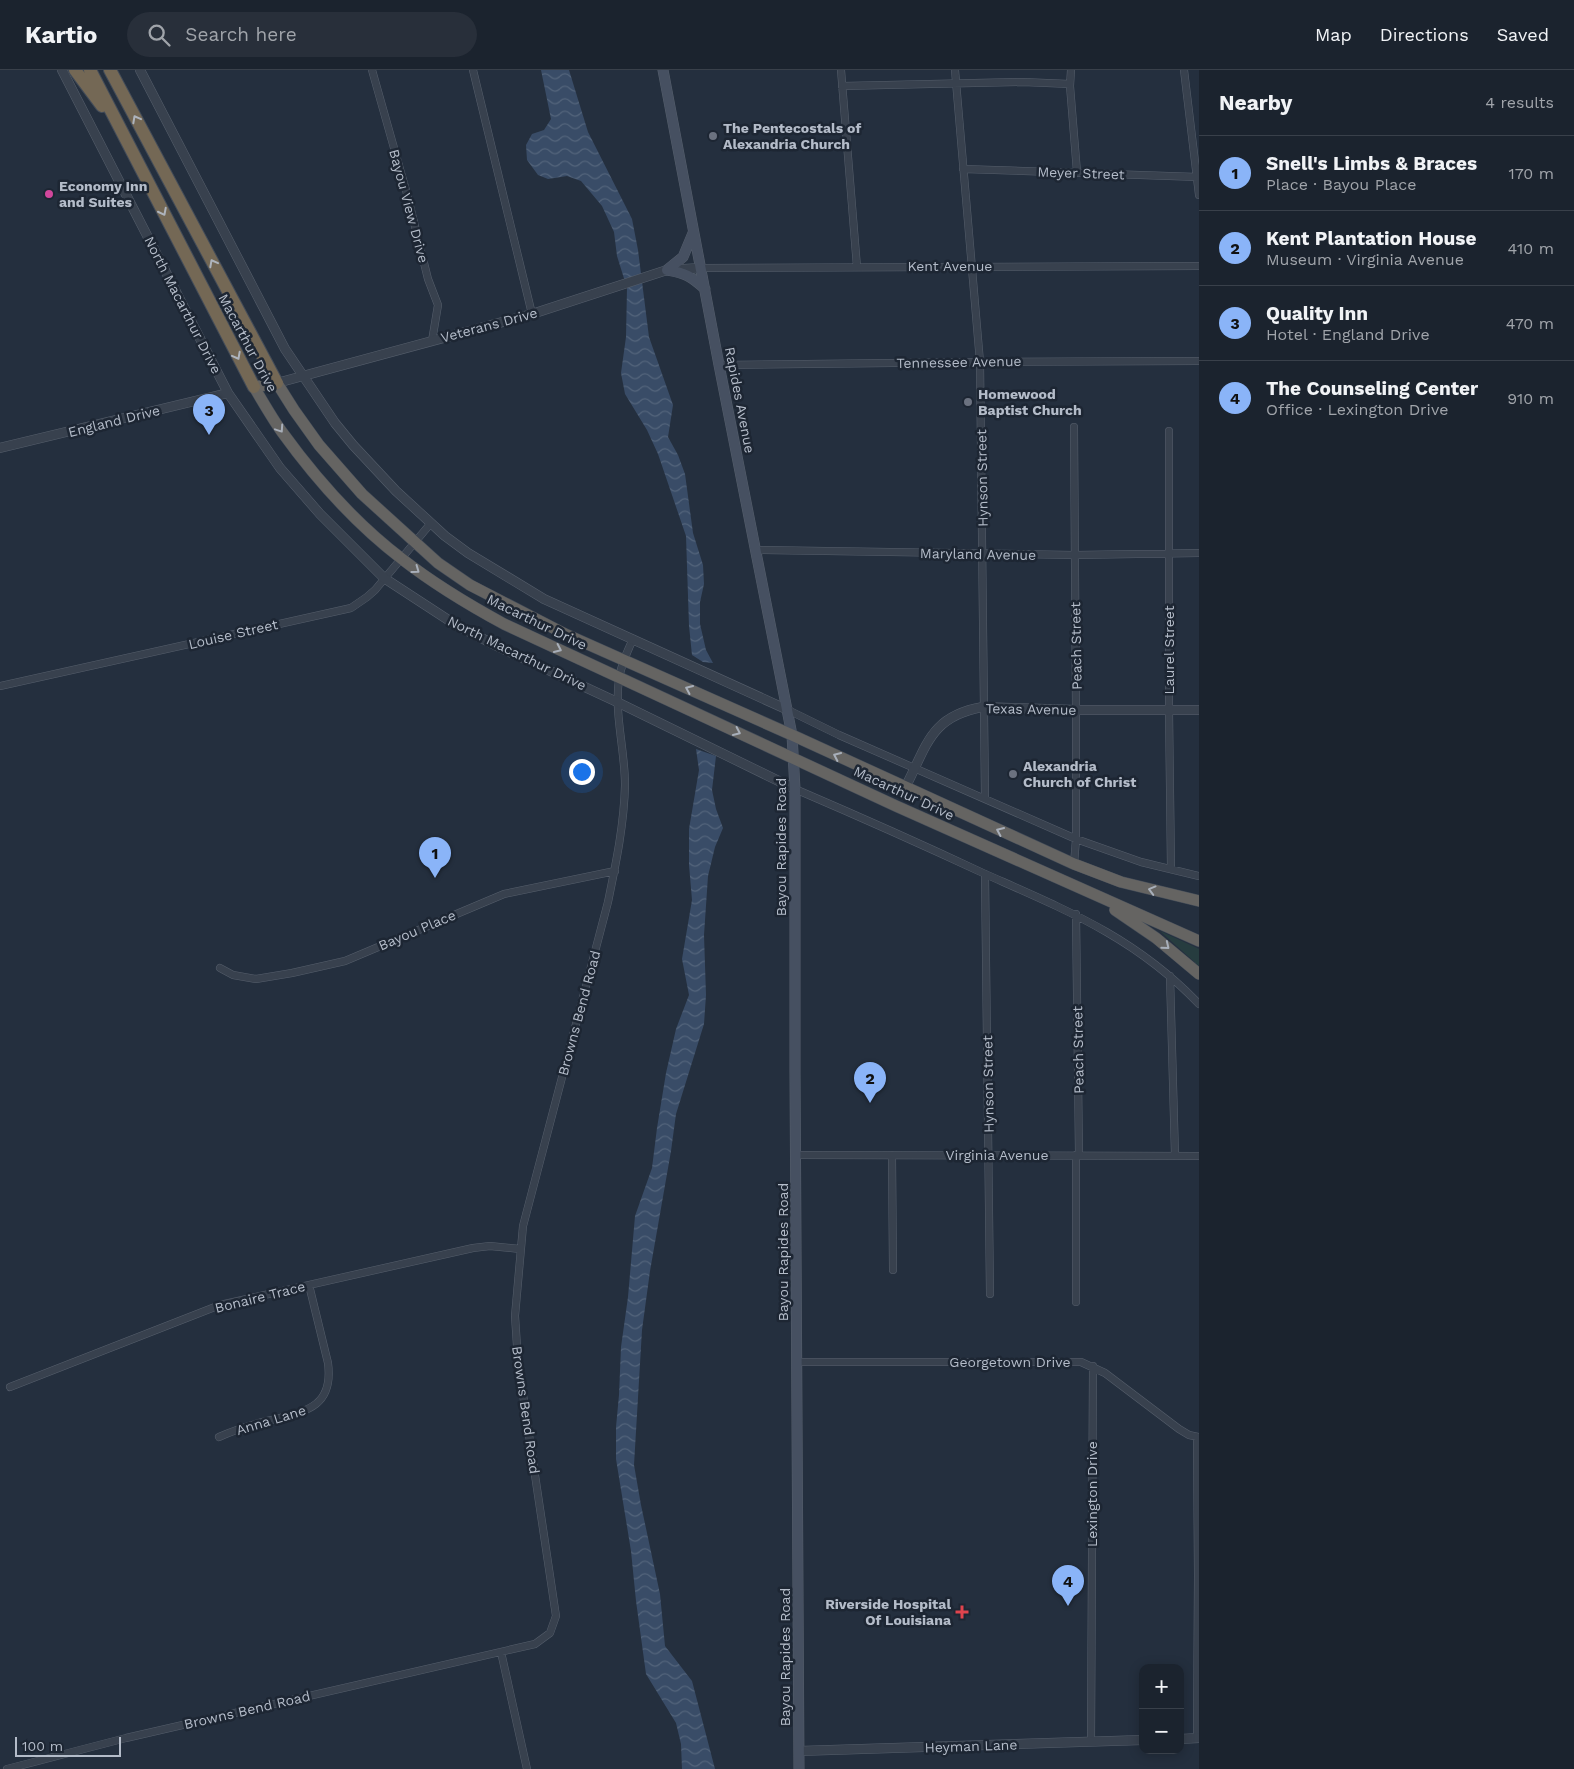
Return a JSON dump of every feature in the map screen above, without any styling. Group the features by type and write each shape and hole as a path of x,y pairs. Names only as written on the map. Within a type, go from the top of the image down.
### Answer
{"highway":[{"path":"75,70 125,137"},
{"name":"Macarthur Drive","path":"90,70 254,387 281,431 350,512 400,558 464,602 496,620 896,806 1199,941"},
{"name":"Macarthur Drive","path":"111,71 277,383 314,438 340,470 362,494 438,563 470,585 565,634 1074,864 1121,882 1199,901"},
{"path":"254,387 277,383"},
{"path":"896,806 905,788"},
{"path":"1050,874 1115,910 1156,938 1199,974"}],"main road":[{"name":"Rapides Avenue","path":"663,70 792,735"},
{"path":"664,271 683,257 694,232"},
{"path":"664,271 688,275 705,289"},
{"name":"Bayou Rapides Road","path":"792,735 795,789 799,1769"}],"street":[{"name":"North Macarthur Drive","path":"62,70 228,393 280,468 320,514 384,578 456,625 795,789"},
{"path":"140,70 268,315 302,376 353,445 384,479 431,523 468,553 507,577 544,598 788,710"},
{"name":"Bayou View Drive","path":"372,70 428,279 438,306 432,341"},
{"path":"474,70 532,314"},
{"path":"841,70 857,267"},
{"name":"Hynson Street","path":"955,70 980,362 985,798"},
{"path":"1071,70 1070,84 1077,172"},
{"path":"1184,70 1199,195"},
{"path":"842,86 1022,82 1070,84"},
{"name":"Meyer Street","path":"963,169 1198,177"},
{"name":"Kent Avenue","path":"701,268 1199,266"},
{"name":"Veterans Drive","path":"277,383 532,314 664,271 701,268"},
{"name":"Tennessee Avenue","path":"719,365 1199,361"},
{"name":"England Drive","path":"0,448 228,393"},
{"name":"Peach Street","path":"1074,427 1076,710 1076,838 1074,864"},
{"name":"Laurel Street","path":"1169,431 1171,869"},
{"name":"Louise Street","path":"0,686 351,608 367,598 431,523"},
{"name":"Maryland Avenue","path":"756,550 1075,555 1199,554"},
{"name":"Browns Bend Road","path":"7,1769 126,1738 535,1644 550,1632 556,1616 518,1361 515,1316 520,1249 522,1226 615,871 624,811 624,782 617,702 619,678 633,639"},
{"name":"Texas Avenue","path":"905,788 930,739 940,725 956,714 984,707 1076,710 1199,710"},
{"name":"Macarthur Drive","path":"788,710 838,735 1076,838 1141,862 1199,876"},
{"path":"795,789 1076,914 1120,939 1170,976 1199,1004"},
{"name":"Bayou Place","path":"220,968 233,975 256,979 345,961 504,894 615,871"},
{"name":"Hynson Street","path":"985,874 990,1294"},
{"name":"Peach Street","path":"1076,914 1076,1302"},
{"path":"1170,976 1176,1155"},
{"name":"Virginia Avenue","path":"796,1155 1199,1156"},
{"path":"892,1155 893,1270"},
{"name":"Bonaire Trace","path":"10,1387 220,1305 473,1248 490,1246 520,1249"},
{"name":"Anna Lane","path":"219,1437 253,1425 301,1413 312,1408 326,1391 329,1376 328,1363 309,1284"},
{"name":"Georgetown Drive","path":"798,1362 1082,1362 1105,1373 1179,1429 1198,1437"},
{"name":"Lexington Drive","path":"1091,1742 1092,1366"},
{"path":"1184,1739 1198,1738 1198,1437"},
{"path":"501,1652 527,1769"},
{"name":"Heyman Lane","path":"799,1751 1139,1740"}],"green space":[{"path":"1160,931 1199,949 1199,966"}],"water":[{"path":"541,70 569,70 588,132 632,219 638,250 649,337 673,405 668,437 678,455 685,474 693,533 703,565 704,584 700,602 700,624 706,650 713,663 703,662 692,655 689,626 686,536 658,454 647,430 625,394 621,373 626,337 627,288 617,256 614,232 602,206 581,181 567,176 548,179 538,175 527,160 526,145 532,134 544,130 551,119"},
{"path":"696,749 716,756 712,790 723,828 715,847 708,876 704,935 706,995 704,1024 676,1114 650,1271 642,1330 634,1465 660,1594 665,1646 692,1681 715,1769 682,1769 681,1744 676,1723 646,1674 631,1551 616,1459 621,1347 628,1297 635,1216 652,1168 666,1073 676,1029 689,995 682,959 692,900 689,865 689,829 699,770"}],"place":[{"name":"The Pentecostals of Alexandria Church","path":"713,136"},
{"name":"Economy Inn and Suites","path":"49,194"},
{"name":"Homewood Baptist Church","path":"968,402"},
{"name":"Quality Inn","path":"209,435"},
{"name":"Alexandria Church of Christ","path":"1013,774"},
{"name":"Snell's Limbs & Braces","path":"435,878"},
{"name":"Kent Plantation House","path":"870,1103"},
{"name":"The Counseling Center","path":"1068,1606"},
{"name":"Riverside Hospital Of Louisiana","path":"962,1612"}]}
